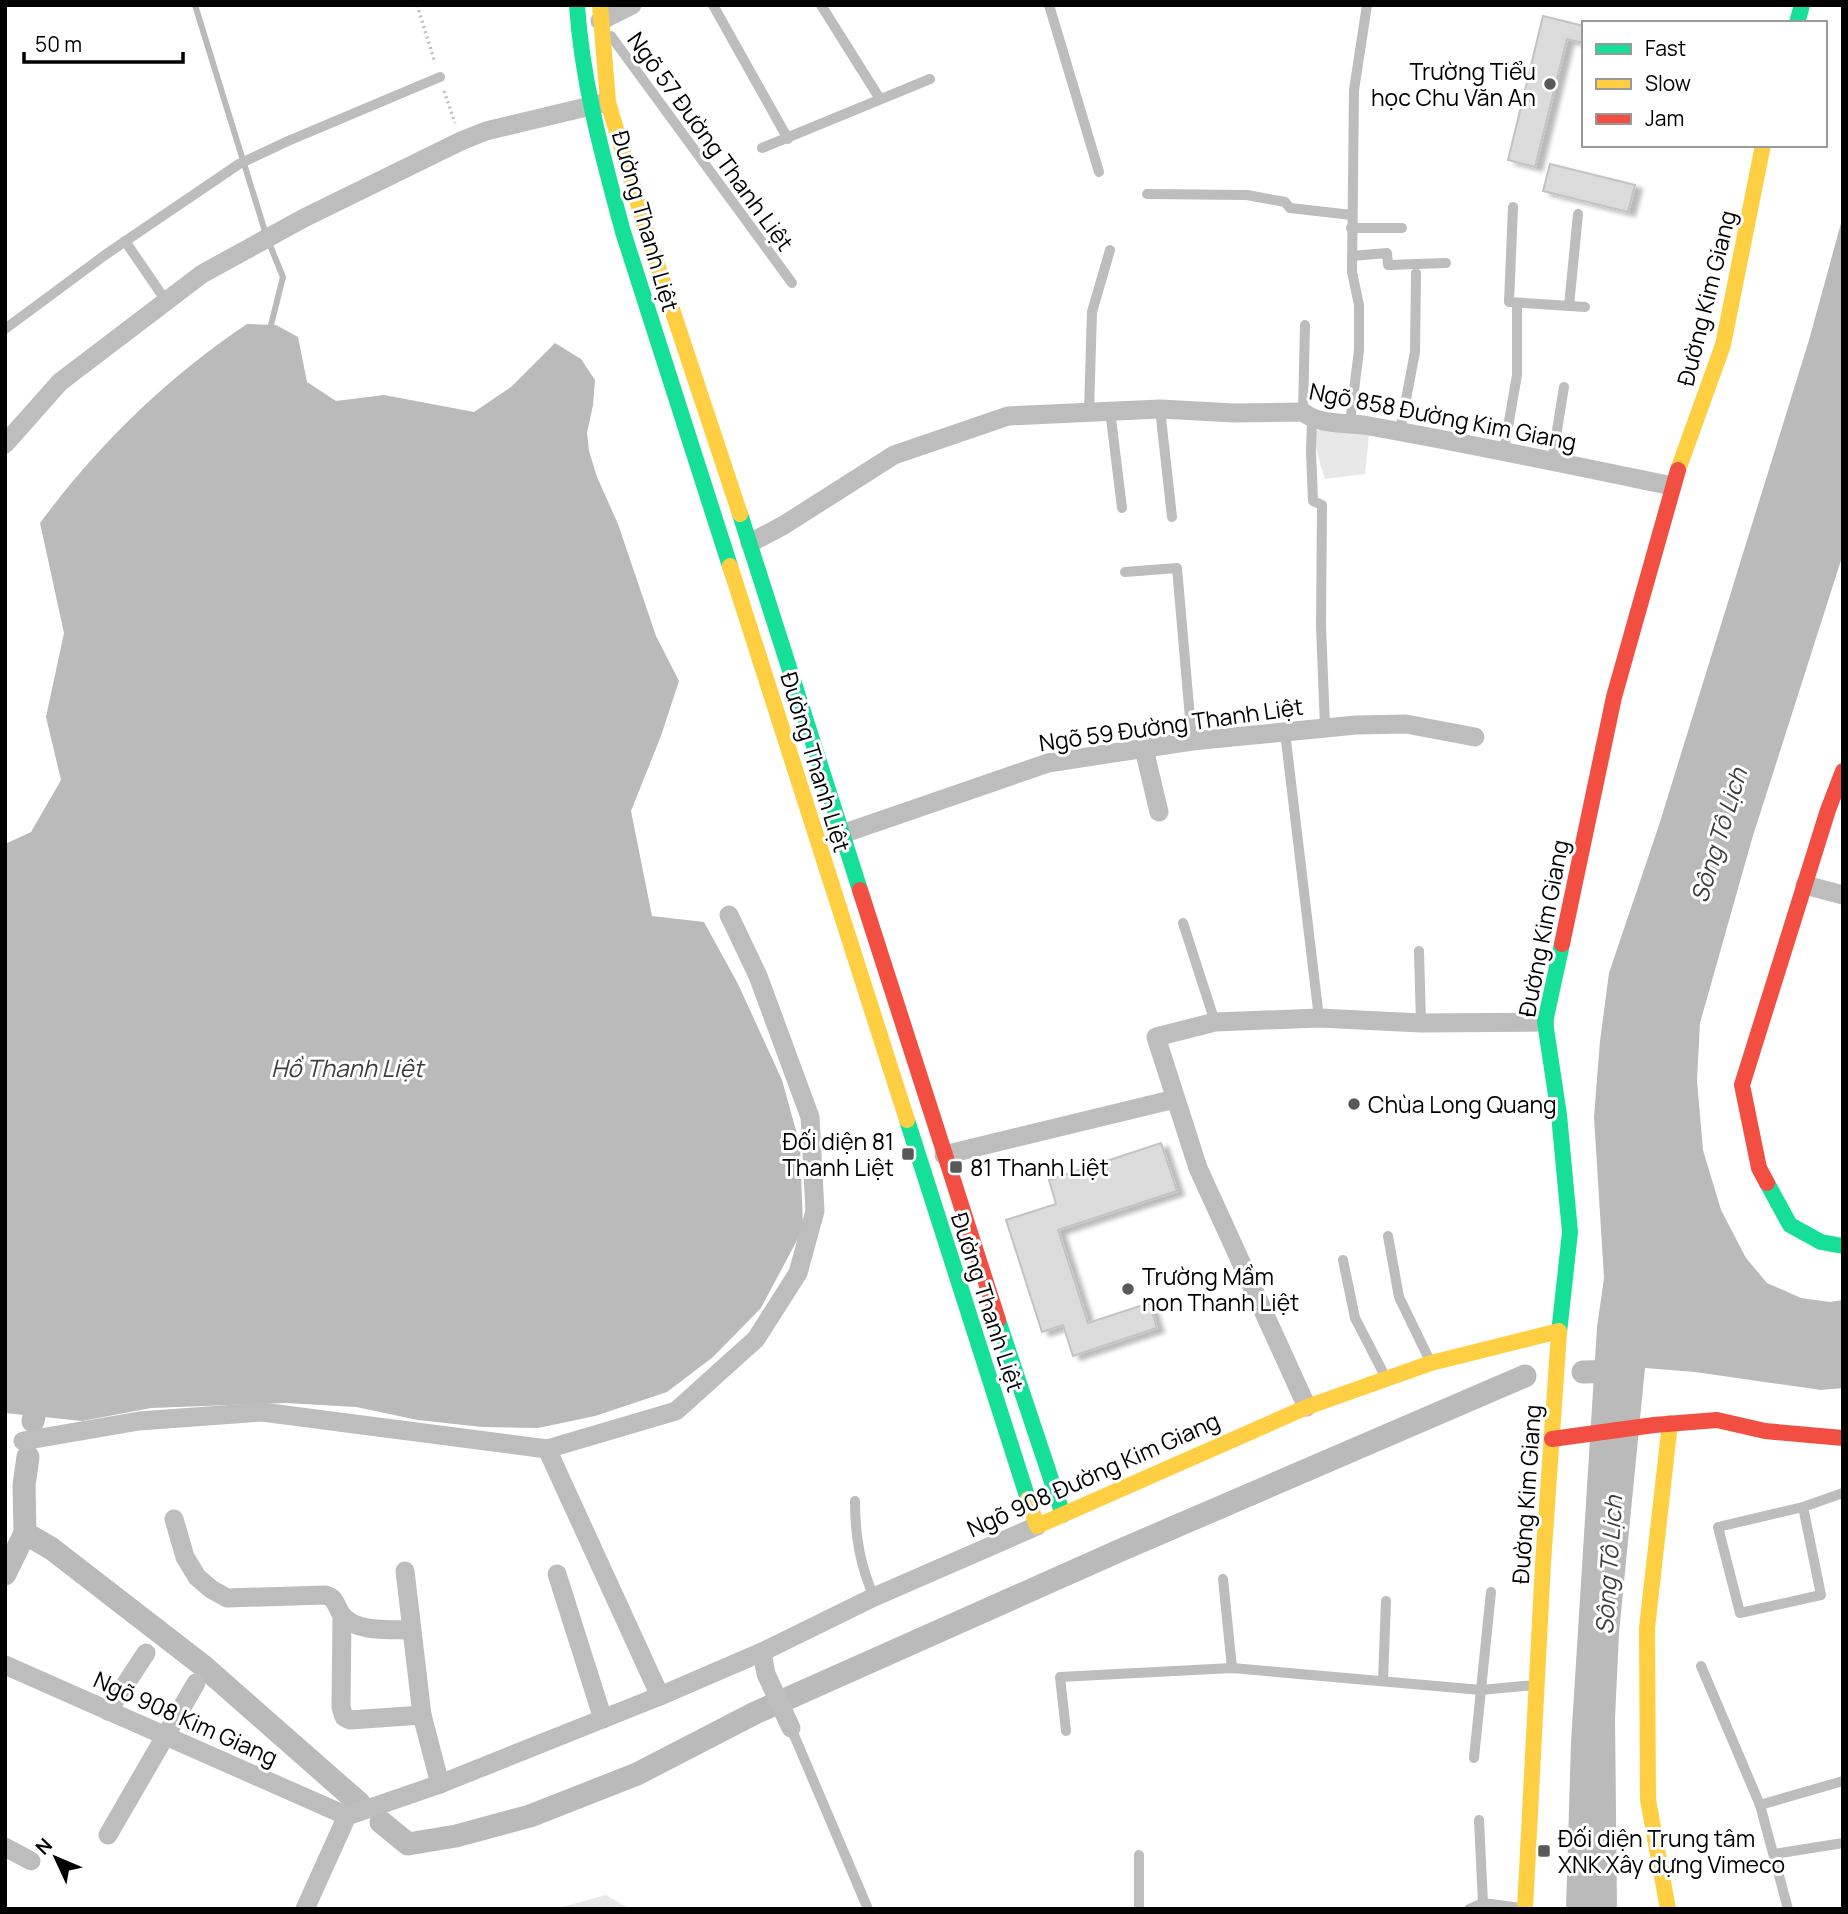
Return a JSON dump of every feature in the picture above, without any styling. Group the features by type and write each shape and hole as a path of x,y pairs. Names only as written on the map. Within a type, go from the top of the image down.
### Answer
{"street":[{"name":"Đường Thanh Liệt","path":"577,5 578,27 598,104 623,232 1037,1526"},
{"path":"578,27 600,13 632,5"},
{"name":"Đường Thanh Liệt","path":"600,13 598,104 651,247 750,543 944,1155 1063,1515"},
{"path":"5,444 60,382 202,274 304,218 486,131 598,104"},
{"name":"Đường Kim Giang","path":"1525,1909 1559,1331 1570,1231 1559,1115 1545,1022 1615,697 1672,486 1723,345 1763,147"},
{"name":"Ngõ 858 Đường Kim Giang","path":"750,543 784,525 894,455 1008,416 1160,409 1308,416 1504,450 1672,486"},
{"name":"Ngõ 59 Đường Thanh Liệt","path":"842,834 1048,762 1192,741 1325,727 1406,724 1475,737"},
{"path":"1144,749 1159,812"},
{"path":"1843,771 1828,810 1742,1085 1759,1168 1790,1225 1821,1242 1843,1246"},
{"path":"1805,885 1843,895"},
{"path":"23,1441 139,1421 262,1412 547,1449 676,1411 756,1339 798,1273 815,1211 810,1116 758,976 729,915"},
{"path":"1307,1407 1198,1168 1156,1037 1215,1022 1320,1018 1421,1023 1545,1022"},
{"path":"944,1155 1175,1099"},
{"name":"Ngõ 908 Đường Kim Giang","path":"660,1696 762,1652 874,1597 1307,1407 1431,1363 1559,1331"},
{"path":"1552,1439 1662,1424 1717,1420 1765,1431 1843,1438"},
{"path":"1662,1424 1647,1628 1648,1800 1668,1909"},
{"path":"305,1909 347,1816 439,1784 660,1696 547,1449"},
{"path":"174,1520 185,1557 197,1577 228,1598 331,1596 342,1615 341,1707 344,1717 349,1720 422,1715"},
{"path":"405,1571 422,1715 439,1784"},
{"path":"557,1574 603,1719"},
{"path":"342,1615 361,1627 411,1630"},
{"path":"762,1652 766,1674 791,1728"},
{"path":"108,1710 146,1653"},
{"name":"Ngõ 908 Kim Giang","path":"5,1666 347,1816"},
{"path":"108,1835 195,1683"},
{"path":"5,1847 31,1861"}],"lane":[{"path":"713,5 788,139"},
{"path":"821,5 880,99"},
{"path":"1049,5 1100,172"},
{"path":"1350,423 1359,349 1359,305 1352,272 1351,228 1354,90 1367,5"},
{"name":"Ngõ 57 Đường Thanh Liệt","path":"600,13 792,283"},
{"path":"5,329 125,241 239,164 440,77"},
{"path":"762,148 930,79"},
{"path":"1147,194 1247,195 1285,202 1290,208 1352,215"},
{"path":"1513,207 1509,302 1585,307"},
{"path":"1569,306 1578,214"},
{"path":"1351,228 1402,228"},
{"path":"125,241 166,301"},
{"path":"1089,411 1092,312 1110,250"},
{"path":"1352,256 1387,253 1388,265 1446,263"},
{"path":"1400,431 1415,352 1416,273"},
{"path":"1504,450 1517,375 1517,303"},
{"path":"1305,325 1314,501 1322,505 1321,626 1325,727"},
{"path":"1552,461 1564,387"},
{"path":"1160,409 1172,517"},
{"path":"1110,411 1122,508"},
{"path":"1125,572 1177,568 1192,741"},
{"path":"1285,732 1320,1018"},
{"path":"1184,923 1215,1022"},
{"path":"1419,951 1421,1023"},
{"path":"1388,1236 1399,1297 1431,1363"},
{"path":"1343,1260 1356,1318 1386,1379"},
{"path":"1803,1507 1821,1595 1740,1613 1718,1527 1803,1507 1843,1493"},
{"path":"855,1501 858,1547 863,1571 874,1597"},
{"path":"1223,1579 1232,1668"},
{"path":"1474,1758 1491,1592"},
{"path":"1383,1681 1386,1601"},
{"path":"1702,1666 1760,1804 1788,1909"},
{"path":"1066,1731 1060,1677 1232,1668 1481,1690 1539,1684"},
{"path":"791,1728 867,1909"},
{"path":"1760,1804 1843,1781"},
{"path":"1479,1820 1483,1903"},
{"path":"1774,1854 1843,1843"},
{"path":"1139,1855 1139,1909"},
{"path":"1469,1909 1483,1903 1525,1909"}],"shaded area":[{"path":"1323,429 1369,435 1365,474 1325,479 1316,437 1316,431"},
{"path":"606,1895 626,1909 555,1909"}],"water":[{"name":"Sông Tô Lịch","path":"1843,216 1843,554 1752,839 1700,1023 1697,1081 1703,1150 1721,1210 1746,1258 1767,1283 1801,1298 1830,1302 1843,1300 1843,1388 1821,1390 1695,1372 1645,1368 1619,1633 1615,1718 1617,1909 1566,1909 1571,1742 1597,1327 1604,1278 1594,1117 1609,973 1659,825 1809,340"},
{"name":"Hồ Thanh Liệt","path":"247,324 276,325 298,337 307,382 336,401 384,395 474,412 511,387 555,343 581,359 595,380 587,433 589,451 597,477 618,524 656,636 679,681 661,736 631,811 652,916 704,922 738,984 782,1080 800,1145 803,1229 761,1308 713,1357 667,1392 595,1416 538,1428 482,1427 418,1420 356,1407 286,1403 151,1408 82,1421 5,1413 5,844 31,832 61,780 46,717 64,633 40,523 85,467 135,414 189,367"}],"building":[{"path":"1543,16 1582,26 1582,43 1567,39 1535,167 1508,160"},
{"path":"1550,164 1635,185 1628,212 1543,191"},
{"path":"1161,1143 1177,1191 1058,1230 1088,1323 1149,1303 1157,1328 1073,1356 1063,1325 1042,1332 1006,1220 1056,1204 1049,1180"}],"waterway":[{"path":"195,5 267,238 283,277 271,325"},
{"path":"1583,1372 1626,1371"},
{"path":"381,1822 408,1844 456,1836 530,1816 637,1774 755,1713 1121,1550 1525,1376"},
{"path":"33,1421 34,1417"},
{"path":"28,1457 24,1485 25,1533 52,1549 202,1665 359,1803"},
{"path":"5,1574 25,1533"}],"traffic: fast":[{"path":"577,5 588,91 623,232 730,566"},
{"path":"1798,21 1802,5"},
{"path":"740,514 860,890"},
{"path":"1559,1333 1570,1232 1559,1115 1545,1022 1562,944"},
{"path":"907,1120 1028,1499"},
{"path":"1767,1183 1790,1225 1821,1242 1843,1246"},
{"path":"998,1320 1063,1515"}],"traffic: slow":[{"path":"600,5 608,102 647,234 740,514"},
{"path":"1678,470 1723,345 1763,147"},
{"path":"730,566 907,1120"},
{"path":"1028,1499 1037,1526 1307,1407 1431,1363 1559,1331"},
{"path":"1525,1909 1543,1563 1559,1333"},
{"path":"1668,1909 1648,1800 1647,1628 1670,1423"}],"traffic: jam":[{"path":"1562,944 1614,697 1678,470"},
{"path":"1767,1183 1759,1168 1742,1085 1828,810 1843,771"},
{"path":"860,890 998,1320"},
{"path":"1552,1439 1654,1425 1717,1420 1765,1431 1843,1438"}],"place":[{"name":"Trường Tiểu học Chu Văn An","path":"1550,84"},
{"name":"Chùa Long Quang","path":"1354,1104"},
{"name":"Đối diện 81 Thanh Liệt","path":"908,1154"},
{"name":"81 Thanh Liệt","path":"956,1167"},
{"name":"Trường Mầm non Thanh Liệt","path":"1128,1289"},
{"name":"Đối diện Trung tâm XNK Xây dựng Vimeco","path":"1544,1851"}]}
